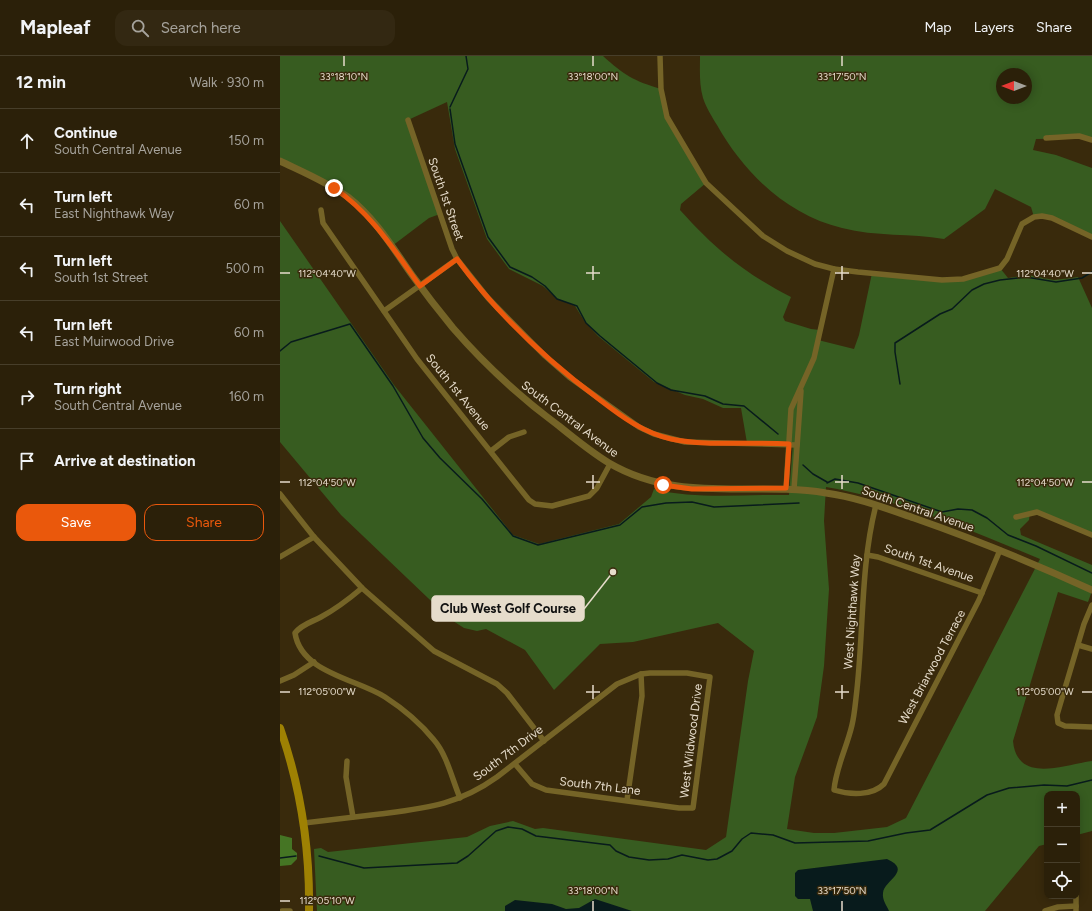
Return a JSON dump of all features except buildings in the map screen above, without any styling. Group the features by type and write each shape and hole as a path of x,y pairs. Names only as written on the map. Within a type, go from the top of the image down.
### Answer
{"main road":[{"path":"280,728 291,764 304,822 308,853 309,911"}],"street":[{"path":"660,56 661,89 667,117 706,183 747,223 774,244 798,257 834,269 942,280 962,279 994,270 1004,264 1022,224 1028,220 1042,216 1052,218 1092,237"},
{"name":"South 1st Street","path":"408,120 452,249 457,259 488,298 545,356 569,377 639,427 654,434 685,442 797,444"},
{"path":"1046,138 1079,136 1092,140"},
{"name":"South Central Avenue","path":"280,161 334,188 358,206 382,233 420,286 466,342 511,388 572,437 610,464 646,479 678,487 786,488 825,492 876,505 1000,550 1092,590"},
{"name":"South 1st Avenue","path":"321,210 323,223 417,359 522,492 535,504 552,506 590,496 597,488 610,464"},
{"path":"384,311 457,259"},
{"path":"786,488 791,409 814,358 834,269"},
{"path":"794,489 802,387"},
{"path":"491,451 509,437 524,432"},
{"path":"280,494 314,537 362,588 434,650 497,684 507,692 544,741"},
{"name":"West Nighthawk Way","path":"876,505 870,526 867,555 856,699 852,726 835,779 834,790 841,792 863,793 871,793 878,790"},
{"path":"1016,516 1037,512 1092,535"},
{"path":"280,557 314,537"},
{"name":"West Briarwood Terrace","path":"878,790 884,784 982,593 1000,550"},
{"name":"South 1st Avenue","path":"867,555 878,557 982,593"},
{"path":"362,588 347,602 320,618 299,627 295,632 296,641 314,662 329,671 385,697 430,736 443,755 460,798"},
{"path":"1092,604 1057,715 1058,723 1065,726 1092,727"},
{"path":"1078,645 1092,649"},
{"path":"280,681 294,675 314,662"},
{"name":"South 7th Drive","path":"304,822 434,807 460,798 481,789 617,684 641,674 687,673 710,677"},
{"path":"627,800 642,696 641,674"},
{"name":"West Wildwood Drive","path":"693,808 710,677"},
{"path":"347,761 346,777 352,817"},
{"name":"South 7th Lane","path":"515,764 532,784 546,790 679,808 693,808"},
{"path":"1045,911 1058,908 1076,909"},
{"path":"282,911 290,911"}],"green space":[{"path":"280,56 603,56 630,77 661,89 667,117 706,183 681,204 680,210 706,237 731,259 759,279 791,297 783,317 785,321 811,329 820,330 818,340 854,349 859,335 872,273 963,279 1000,268 1008,278 1028,275 1054,280 1078,277 1092,308 1092,535 1030,512 1029,520 1020,529 1021,535 1092,565 1092,591 1088,602 1058,592 1013,741 1016,754 1023,763 1032,767 1043,769 1055,768 1092,761 1092,831 1080,834 1080,791 1044,791 1044,845 1039,846 985,911 317,911 314,849 321,848 328,852 467,837 490,826 513,821 535,829 543,828 706,850 726,837 748,681 754,651 718,623 633,642 600,644 554,690 525,650 486,629 477,631 464,628 450,619 341,515 280,442 280,221 394,385 513,535 539,544 619,524 651,497 654,489 687,494 721,496 789,495 793,444 747,443 741,408 723,408 703,399 685,395 654,382 598,336 585,322 575,306 556,298 543,286 509,269 487,239 455,149 447,102 408,120 440,214 429,218 392,246 347,197 280,161","holes":["826,487 881,500 934,517 1040,559 906,818 887,827 834,833 814,833 787,829 795,777 817,717 824,666 829,589 824,521"]},
{"path":"700,56 1092,56 1092,140 1085,138 1036,139 1033,150 1056,155 1092,168 1092,237 1052,218 1034,217 1031,207 995,189 985,209 944,239 868,233 822,222 803,213 769,190 740,160 728,143 704,101 700,77"},
{"path":"280,835 292,838 292,849 297,853 297,859 291,865 280,866"}],"shaded area":[{"path":"887,859 894,863 897,868 895,876 885,888 883,893 884,900 889,911 813,911 810,899 798,899 795,896 795,873 798,870"},
{"path":"595,899 632,911 505,911 505,906 515,900 552,904 566,909 579,908"}],"waterway":[{"path":"450,107 468,69 466,56"},
{"path":"450,109 455,144 488,237 510,267 532,277 545,286 557,299 577,306 586,323 657,383 671,390 705,396 723,404 744,406 778,434"},
{"path":"900,384 895,343 940,314 952,309 972,290 984,284 1000,280 1026,277 1056,282 1082,278 1092,272"},
{"path":"280,351 291,342 350,324 393,386 423,438 440,458 482,499 513,536 538,545 620,525 642,507 666,503 692,502 714,507 799,503"},
{"path":"803,465 813,474 827,482"},
{"path":"827,483 835,479 858,483 942,512 958,509 972,510 987,518 1008,535 1036,546 1092,573"},
{"path":"319,856 364,868 457,863 468,856 496,831 508,827 522,829 536,836 610,845 616,851 629,857 649,860 668,859 682,855 708,860 717,859 732,851 742,839 751,833 773,835 795,843 868,841 906,833 930,830 987,795 1009,788 1044,785 1067,786 1092,780"},
{"path":"280,858 296,856"}],"place":[{"name":"Club West Golf Course","path":"613,572"}],"route":[{"path":"334,188 358,206 382,233 420,286 457,259 488,298 545,356 569,377 627,421 654,434 685,442 789,444 786,488 692,489 663,485"}]}
